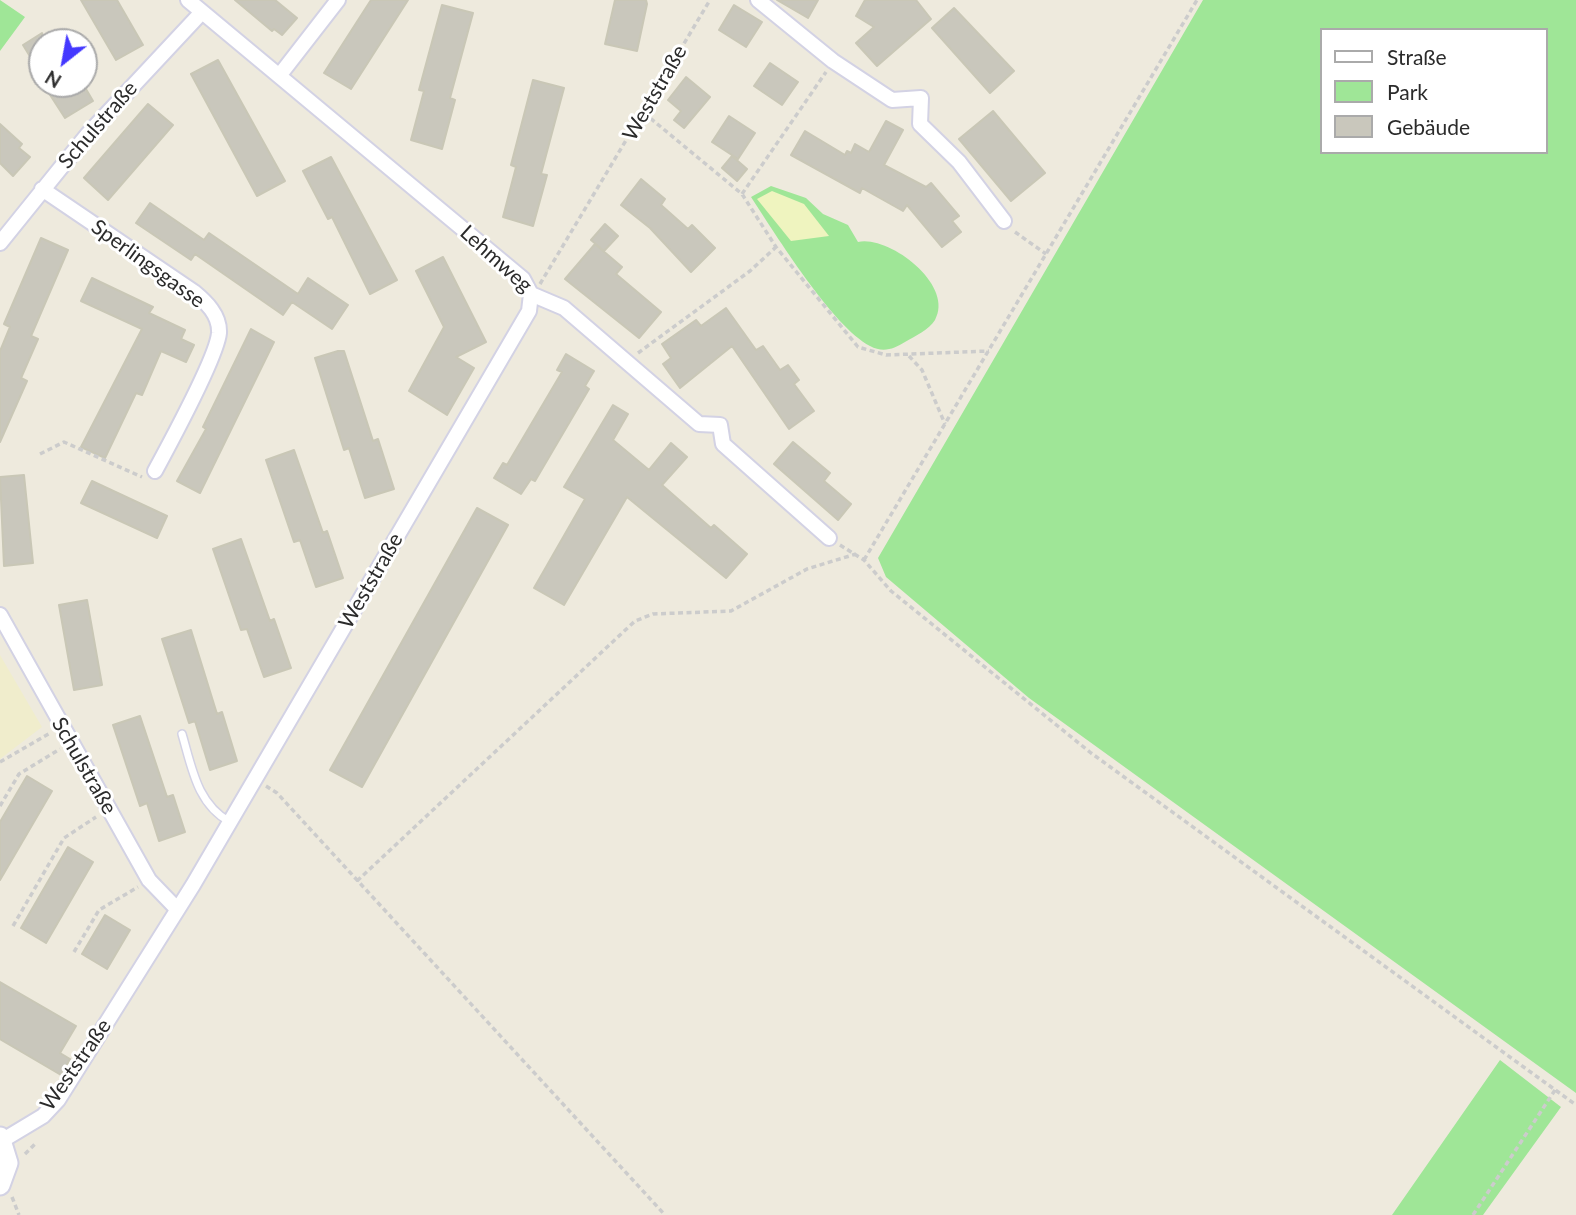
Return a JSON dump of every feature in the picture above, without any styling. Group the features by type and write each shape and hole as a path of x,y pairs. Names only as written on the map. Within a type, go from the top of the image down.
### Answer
{"street":[{"name":"Lehmweg","path":"188,0 523,279 531,294 564,308 699,424 720,425 723,444 829,538"},
{"path":"279,76 338,0"},
{"path":"758,0 833,61 892,100 921,98 920,124 960,162 1004,221"},
{"name":"Schulstraße","path":"0,243 42,189 113,107 202,12"},
{"name":"Sperlingsgasse","path":"42,189 194,292 206,302 218,323 214,348 155,471"},
{"name":"Weststraße","path":"1,1138 43,1116 58,1100 256,779 529,311 531,294"},
{"name":"Schulstraße","path":"0,615 149,880 177,909"},
{"path":"0,1185 8,1163 1,1138"}],"lane":[{"path":"182,734 198,786 207,804 216,814 230,822"}],"path":[{"name":"Weststraße","path":"531,294 545,278 709,0"},
{"path":"864,561 1197,0"},
{"path":"742,194 833,61"},
{"path":"644,113 742,194 776,247 858,347 872,353 909,356 989,351"},
{"path":"1004,221 1021,238 1047,255"},
{"path":"625,362 750,271 776,247"},
{"path":"909,356 922,370 945,425"},
{"path":"40,454 64,442 141,477 155,471"},
{"path":"829,538 856,554 891,591 1059,729 1576,1105"},
{"path":"357,881 635,621 653,614 731,611 807,569 856,554"},
{"path":"0,762 62,726"},
{"path":"0,806 19,774 71,743"},
{"path":"256,779 276,793 665,1215"},
{"path":"13,926 64,838 109,808"},
{"path":"74,952 99,910 149,880"},
{"path":"1473,1215 1555,1090"},
{"path":"16,1209 19,1215"}],"shaded area":[{"path":"0,655 42,727 0,759"}],"green space":[{"path":"0,0 25,17 0,51"},
{"path":"1203,0 1576,0 1576,1093 1029,698 886,577 878,558"},
{"path":"771,186 806,198 823,214 848,225 858,242 886,246 916,265 936,292 939,306 932,324 897,347 888,349 870,346 855,335 822,300 751,197"},
{"path":"1500,1060 1561,1107 1483,1215 1392,1215"}],"sand":[{"path":"772,191 804,204 829,236 791,241 757,199"}],"building":[{"path":"81,0 117,0 143,45 116,60"},
{"path":"235,0 275,0 297,18 282,35 274,29 272,31"},
{"path":"371,0 408,0 351,89 324,73"},
{"path":"615,0 646,0 637,51 605,44"},
{"path":"777,0 818,0 808,18"},
{"path":"865,0 916,0 931,19 877,66 856,43 874,27 856,16"},
{"path":"442,5 473,13 450,98 455,100 442,149 411,140 424,91 419,90"},
{"path":"734,5 762,22 746,47 719,30"},
{"path":"954,8 1014,71 990,93 932,28"},
{"path":"218,60 285,181 257,196 191,74"},
{"path":"770,63 798,82 782,105 754,86"},
{"path":"686,77 710,97 684,128 674,120 681,111 668,100"},
{"path":"533,80 564,88 541,174 547,175 533,226 503,217 516,167 511,165"},
{"path":"52,98 91,98 93,101 65,118"},
{"path":"148,104 173,125 108,200 84,178"},
{"path":"993,111 1045,173 1011,201 959,139"},
{"path":"729,116 755,133 738,159 712,142"},
{"path":"886,121 903,130 884,165 926,187 931,183 959,216 952,221 961,232 942,247 907,205 903,211 862,188 860,193 791,155 805,131 845,155 847,151 851,153 855,144 869,152"},
{"path":"0,124 22,144 19,148 30,157 13,176 0,163"},
{"path":"732,156 747,169 737,181 722,168"},
{"path":"331,157 397,280 370,294 332,217 328,219 303,171"},
{"path":"641,179 665,199 661,205 688,229 692,225 715,248 691,272 650,228 621,205"},
{"path":"150,203 204,240 209,233 298,294 308,278 348,305 332,329 292,302 283,315 195,254 191,260 136,223"},
{"path":"605,224 618,236 604,251 591,240"},
{"path":"41,238 68,250 31,336 38,339 21,378 27,381 0,442 0,351 10,327 4,324"},
{"path":"595,244 622,267 616,274 661,312 639,338 565,279"},
{"path":"443,257 486,342 456,357 474,368 447,415 409,391 444,327 416,271"},
{"path":"92,278 153,307 149,313 185,330 181,339 194,345 186,362 161,351 142,395 136,393 105,458 81,447 142,329 81,301"},
{"path":"726,308 756,350 763,346 780,370 788,365 799,380 794,384 814,411 789,429 732,346 680,388 663,364 671,358 662,344 696,320 701,326"},
{"path":"251,329 274,342 200,493 177,481 206,429 203,427"},
{"path":"344,351 373,441 378,439 394,489 365,498 349,448 344,450 315,358"},
{"path":"566,354 594,371 585,386 589,389 535,481 531,479 521,494 494,478 503,463 507,465 562,372 557,370"},
{"path":"613,405 628,414 613,440 649,470 671,443 687,457 662,485 711,528 714,525 747,554 726,578 627,497 564,605 534,588 585,499 564,487"},
{"path":"793,442 830,473 824,481 851,504 838,520 774,464"},
{"path":"294,450 323,533 327,531 343,578 316,587 300,540 294,542 266,460"},
{"path":"24,475 33,563 4,566 0,477"},
{"path":"92,481 167,516 157,538 81,503"},
{"path":"477,508 508,525 362,787 330,770"},
{"path":"241,539 270,621 274,619 291,668 264,677 247,629 241,630 213,549"},
{"path":"87,600 102,685 74,690 59,605"},
{"path":"191,630 217,714 222,712 237,761 210,770 195,721 189,723 162,639"},
{"path":"140,716 167,797 173,795 185,832 159,841 147,803 140,806 113,725"},
{"path":"27,776 52,791 0,880 0,822"},
{"path":"68,847 93,862 46,943 21,928"},
{"path":"105,915 130,930 107,969 82,954"},
{"path":"0,982 76,1026 60,1053 70,1059 61,1075 0,1039"}]}
